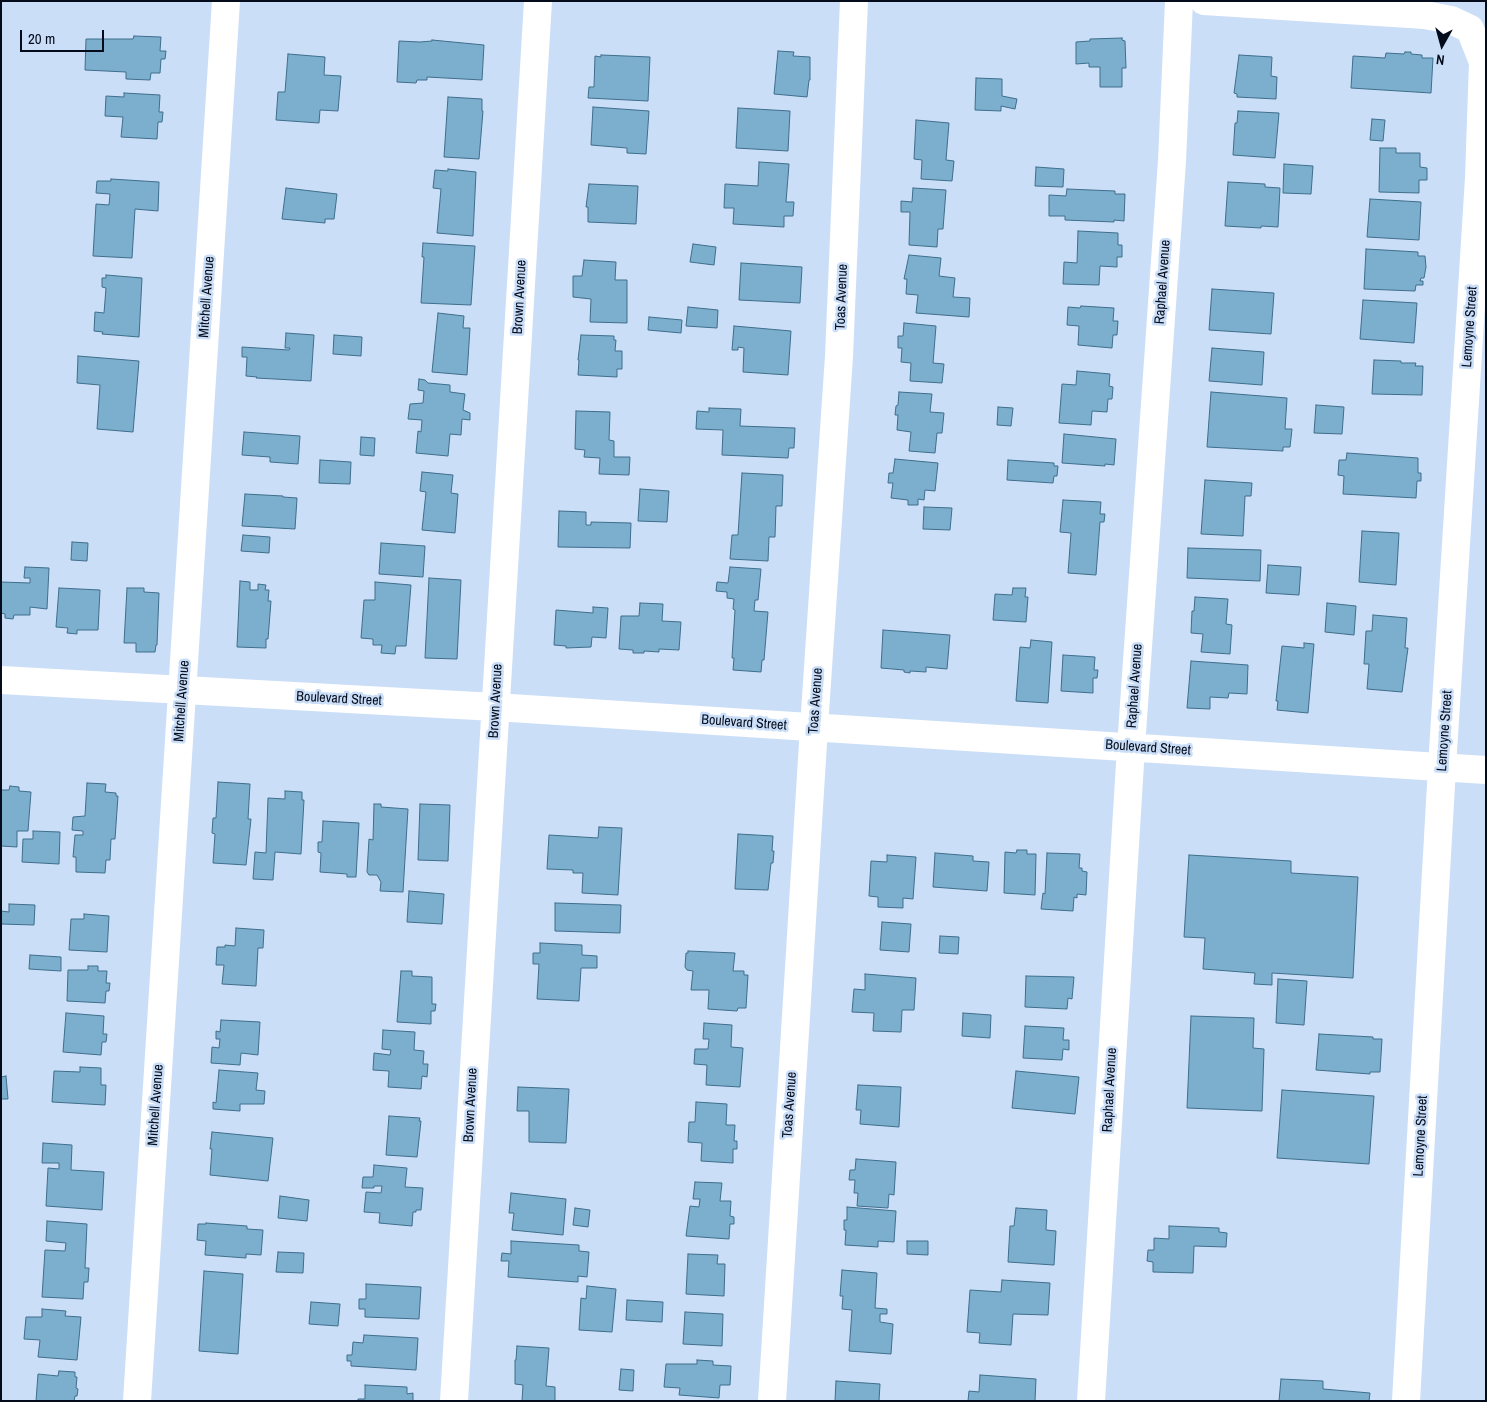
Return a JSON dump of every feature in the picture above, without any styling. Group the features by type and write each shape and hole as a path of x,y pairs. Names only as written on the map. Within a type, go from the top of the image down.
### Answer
{"street":[{"name":"Mitchell Avenue","path":"137,1401 226,1"},
{"name":"Brown Avenue","path":"454,1401 538,1"},
{"name":"Toas Avenue","path":"772,1401 839,356 854,1"},
{"name":"Raphael Avenue","path":"1091,1401 1131,747 1172,161 1179,1"},
{"name":"Lemoyne Street","path":"1204,1 1425,15 1451,20 1470,29 1483,62 1480,178 1442,767 1406,1401"},
{"name":"Boulevard Street","path":"1,680 814,727 1486,770"}],"building":[{"path":"134,36 161,37 160,51 166,51 165,59 161,59 160,73 151,73 150,80 126,79 126,72 85,70 86,39 133,39"},
{"path":"1122,38 1125,41 1126,68 1122,68 1122,87 1100,87 1100,67 1089,67 1089,63 1076,64 1076,42 1090,41 1090,39"},
{"path":"432,40 484,45 482,80 427,77 427,80 417,80 416,83 397,82 399,41 420,42"},
{"path":"778,51 794,52 793,56 810,57 810,80 807,97 774,94"},
{"path":"1405,52 1422,55 1422,58 1433,58 1431,93 1351,88 1353,56 1385,58 1386,53 1404,54"},
{"path":"288,54 325,57 324,75 341,76 338,111 320,110 319,123 276,120 278,92 285,92"},
{"path":"601,55 650,57 648,101 588,98 589,87 594,87 595,56 601,57"},
{"path":"1239,55 1272,57 1271,76 1277,77 1276,99 1237,97 1237,94 1234,93"},
{"path":"976,78 1002,79 1002,96 1017,99 1015,109 1001,106 1001,111 975,110"},
{"path":"124,93 160,95 159,112 163,112 162,122 158,122 157,139 121,137 123,117 105,116 106,96 124,97"},
{"path":"448,97 482,99 483,111 479,159 444,157"},
{"path":"593,107 649,111 646,154 627,153 627,148 591,145"},
{"path":"738,108 790,111 788,151 736,148"},
{"path":"1238,111 1279,113 1275,158 1233,155 1235,123 1237,123"},
{"path":"1372,119 1385,120 1383,141 1370,140"},
{"path":"916,120 949,123 946,160 954,161 952,181 921,179 922,160 914,159"},
{"path":"1380,148 1396,148 1396,153 1420,153 1420,167 1427,168 1427,180 1419,180 1419,193 1379,192"},
{"path":"759,162 789,164 786,202 794,202 793,216 784,216 784,227 733,224 734,208 724,208 725,184 758,186"},
{"path":"1284,164 1313,166 1311,194 1283,193"},
{"path":"1036,167 1064,169 1063,187 1035,186"},
{"path":"448,169 476,172 473,236 437,233 441,189 433,188 435,170 448,171"},
{"path":"111,179 159,182 158,211 135,209 132,258 93,256 96,204 109,205 110,194 96,193 97,181 111,181"},
{"path":"1228,182 1265,184 1265,187 1280,188 1278,227 1225,226"},
{"path":"589,184 638,186 636,224 588,222 588,207 586,207"},
{"path":"286,188 337,194 334,219 325,219 325,223 282,219"},
{"path":"913,188 946,190 943,229 938,229 937,247 909,245 910,212 901,212 901,201 912,202"},
{"path":"1067,189 1115,191 1115,194 1125,194 1124,221 1065,220 1065,216 1049,216 1049,195 1066,196"},
{"path":"1370,199 1421,202 1419,240 1367,237"},
{"path":"1078,231 1118,233 1118,245 1122,245 1122,257 1117,257 1117,267 1100,266 1099,285 1063,284 1064,262 1077,263"},
{"path":"423,243 475,246 471,305 421,303"},
{"path":"693,244 716,247 714,265 690,262"},
{"path":"1366,249 1418,252 1418,256 1425,256 1424,278 1421,278 1420,281 1423,281 1423,285 1416,285 1415,291 1364,289"},
{"path":"909,255 941,258 939,276 955,278 953,297 970,298 969,317 916,313 918,295 906,294 907,279 904,279"},
{"path":"584,260 616,262 615,280 627,280 627,323 590,322 591,299 573,297 573,276 582,276"},
{"path":"741,263 802,267 800,303 739,300"},
{"path":"106,275 142,278 139,337 102,334 103,332 94,331 95,312 104,313 106,288 102,287 102,278 106,278"},
{"path":"1212,289 1274,293 1271,334 1209,330"},
{"path":"1363,300 1417,303 1414,343 1360,339"},
{"path":"1081,306 1114,308 1113,321 1118,321 1117,335 1113,335 1112,348 1078,345 1079,326 1067,325 1068,307 1080,308"},
{"path":"688,307 718,310 717,328 686,326"},
{"path":"438,313 464,316 463,328 470,328 467,375 432,372"},
{"path":"649,317 682,320 681,333 648,330"},
{"path":"904,323 936,326 933,363 944,364 942,383 910,381 911,363 901,362 902,348 898,348 898,336 903,336"},
{"path":"734,326 791,331 788,375 743,372 744,348 738,347 738,350 732,350"},
{"path":"286,333 314,335 311,381 246,376 247,357 242,357 242,347 289,350 290,348 285,348"},
{"path":"334,335 362,337 361,356 333,354"},
{"path":"581,335 614,336 614,340 616,340 615,351 622,351 622,369 617,369 617,377 578,375"},
{"path":"1212,348 1264,352 1262,385 1209,381"},
{"path":"78,356 139,361 133,432 97,429 100,385 77,383"},
{"path":"1374,360 1401,361 1401,363 1416,363 1415,366 1423,366 1422,395 1372,394"},
{"path":"1077,371 1110,374 1109,386 1113,387 1112,399 1108,399 1107,412 1092,411 1091,425 1059,423 1062,384 1076,385"},
{"path":"419,379 425,380 428,383 450,385 450,392 465,394 463,410 470,413 470,420 462,419 461,435 450,434 448,456 416,453 418,431 421,432 422,420 408,419 410,404 423,403 424,391 418,390"},
{"path":"899,392 932,394 930,412 944,413 942,433 937,433 935,453 909,451 911,432 897,430 898,415 895,415"},
{"path":"1211,392 1287,398 1285,429 1292,429 1290,447 1283,447 1283,451 1207,447"},
{"path":"1316,405 1344,407 1342,434 1314,433"},
{"path":"998,407 1013,408 1011,426 997,425"},
{"path":"709,408 741,409 740,426 795,428 794,448 789,448 788,458 722,455 723,430 696,429 697,411 709,412"},
{"path":"576,411 610,412 609,440 614,441 614,457 630,457 629,475 599,474 600,458 584,457 585,450 575,449"},
{"path":"244,432 300,436 298,464 270,462 270,457 242,455"},
{"path":"1064,434 1116,439 1114,465 1062,463"},
{"path":"361,437 375,438 374,456 360,455"},
{"path":"1347,453 1418,458 1418,473 1421,473 1421,481 1417,481 1416,498 1343,494 1344,476 1338,475 1339,460 1346,460"},
{"path":"895,459 938,463 935,491 925,490 924,500 918,499 918,505 908,505 908,500 891,498 893,483 888,483 889,473 893,473"},
{"path":"320,460 351,462 350,484 319,483"},
{"path":"1008,460 1054,463 1054,466 1058,466 1057,476 1054,476 1053,483 1007,480"},
{"path":"422,472 453,475 451,493 458,494 455,533 422,530 426,492 420,491"},
{"path":"742,473 783,475 782,506 776,506 775,537 769,537 768,561 730,559 732,535 738,535"},
{"path":"1205,480 1252,483 1251,496 1245,496 1243,536 1201,534"},
{"path":"640,489 669,491 667,522 638,521"},
{"path":"245,494 297,498 295,529 242,526"},
{"path":"1063,500 1101,502 1100,514 1105,514 1104,522 1100,522 1096,575 1068,573 1071,533 1060,532"},
{"path":"924,507 952,508 950,530 923,529"},
{"path":"559,511 586,512 586,525 591,525 591,522 631,523 630,548 558,547"},
{"path":"1362,531 1399,533 1396,585 1359,582"},
{"path":"243,535 270,537 269,553 241,551"},
{"path":"72,542 88,543 87,561 71,560"},
{"path":"381,543 425,546 423,577 379,574"},
{"path":"1188,548 1261,550 1260,581 1187,578"},
{"path":"1268,565 1301,567 1299,595 1266,593"},
{"path":"25,567 49,568 47,609 30,607 30,615 14,615 13,619 5,618 5,614 1,613 1,582 30,583 30,578 24,578"},
{"path":"730,567 761,569 758,600 755,600 754,611 768,612 764,660 762,660 761,672 733,670 734,599 727,598 727,592 716,591 717,582 728,583"},
{"path":"429,578 461,580 457,659 425,658"},
{"path":"240,581 250,582 250,590 258,590 258,584 266,585 265,590 269,590 268,601 271,601 266,648 237,647"},
{"path":"375,582 411,585 406,646 396,646 395,654 381,653 382,645 373,645 373,639 361,638 364,600 375,600"},
{"path":"59,588 100,590 98,630 77,630 77,634 67,633 68,628 56,627"},
{"path":"127,588 144,588 144,592 159,593 157,645 155,652 136,652 136,643 124,643"},
{"path":"1013,588 1026,588 1025,597 1028,597 1026,622 993,620 995,594 1012,595"},
{"path":"1195,597 1228,599 1226,624 1232,625 1230,654 1201,652 1203,634 1191,633"},
{"path":"640,603 663,604 662,621 681,622 679,650 659,649 659,652 644,651 644,653 633,653 633,650 619,649 621,616 639,616"},
{"path":"1327,603 1356,606 1354,635 1325,632"},
{"path":"593,607 608,608 606,638 592,637 591,647 566,648 566,646 554,645 556,610 593,613"},
{"path":"1373,615 1407,618 1405,648 1408,648 1402,692 1367,689 1369,664 1364,664 1366,631 1372,631"},
{"path":"883,630 950,635 947,669 926,667 926,672 910,671 910,673 904,672 904,670 881,668"},
{"path":"1031,640 1052,642 1048,703 1016,701 1020,647 1030,648"},
{"path":"1304,643 1314,644 1308,713 1277,710 1278,701 1276,701 1282,646 1304,648"},
{"path":"1063,655 1095,657 1094,670 1098,670 1097,678 1093,678 1093,693 1061,691"},
{"path":"1191,661 1248,665 1247,694 1229,693 1228,698 1210,697 1210,709 1187,708"},
{"path":"218,782 250,784 248,819 251,819 246,865 213,863 215,834 212,833 213,818 216,818"},
{"path":"87,783 106,784 105,792 116,793 116,796 118,796 115,839 111,839 110,860 106,860 105,873 76,872 76,857 73,857 75,835 83,835 83,831 72,830 73,817 85,816"},
{"path":"10,786 19,787 19,791 31,792 28,831 17,831 17,847 1,846 1,790 9,790"},
{"path":"285,791 302,792 302,800 304,800 301,854 275,852 273,880 253,879 255,852 266,853 268,798 285,799"},
{"path":"374,804 381,804 381,807 408,809 403,892 380,891 381,882 377,875 369,875 367,872 369,839 373,840"},
{"path":"420,804 450,805 448,861 418,860"},
{"path":"323,821 359,823 356,877 347,877 347,874 320,872 321,853 318,852 318,842 322,842"},
{"path":"599,827 622,828 618,895 582,893 583,873 573,873 573,870 547,869 549,835 598,838"},
{"path":"33,831 60,832 59,864 22,862 23,839 33,839"},
{"path":"738,834 773,836 773,863 771,863 768,890 735,889"},
{"path":"1017,850 1027,850 1027,854 1036,854 1035,895 1004,893 1005,852 1016,853"},
{"path":"935,853 973,856 973,861 989,862 987,891 933,887"},
{"path":"1047,853 1080,854 1079,868 1087,872 1086,895 1077,894 1077,898 1074,897 1073,911 1041,909 1043,893 1045,894"},
{"path":"887,855 916,857 913,899 903,898 903,908 878,907 878,897 869,896 871,861 887,862"},
{"path":"1189,855 1291,861 1291,873 1358,877 1353,978 1272,973 1272,985 1254,984 1255,973 1203,969 1205,938 1184,937"},
{"path":"409,891 444,894 442,924 407,922"},
{"path":"555,903 621,905 620,933 555,931"},
{"path":"9,904 35,905 34,925 1,924 1,911 9,912"},
{"path":"84,914 109,916 107,952 69,950 71,919 84,919"},
{"path":"882,922 911,924 909,952 880,950"},
{"path":"236,928 264,930 263,948 258,948 256,986 222,984 224,965 216,965 217,947 225,947 225,945 235,946"},
{"path":"940,936 959,937 958,954 939,953"},
{"path":"540,943 582,945 582,955 597,956 597,968 581,968 579,1001 537,999 539,964 533,964 533,953 540,953"},
{"path":"688,951 735,953 733,971 744,971 744,975 748,975 746,1008 738,1008 737,1011 708,1009 709,990 691,990 693,971 687,970 685,967 686,953"},
{"path":"30,955 61,957 61,971 29,969"},
{"path":"88,966 98,966 98,971 107,971 106,983 110,983 109,991 106,991 105,1003 67,1001 68,970 88,970"},
{"path":"401,971 412,971 412,976 432,977 432,1004 436,1004 435,1011 431,1011 431,1024 397,1022"},
{"path":"865,974 916,978 914,1010 902,1010 901,1032 873,1031 874,1013 852,1012 854,989 865,990"},
{"path":"1026,976 1074,977 1072,999 1068,998 1067,1009 1025,1007"},
{"path":"1278,979 1307,981 1304,1025 1276,1023"},
{"path":"66,1013 104,1016 103,1034 107,1034 106,1042 102,1042 101,1055 63,1052"},
{"path":"963,1013 991,1015 990,1038 962,1036"},
{"path":"1191,1016 1254,1018 1253,1048 1264,1049 1262,1111 1187,1108"},
{"path":"221,1020 260,1022 258,1055 241,1053 240,1065 211,1063 212,1047 219,1048 220,1039 216,1039 216,1031 220,1032"},
{"path":"704,1023 732,1025 731,1047 743,1048 740,1087 706,1085 707,1065 694,1064 695,1049 708,1049 709,1039 703,1039"},
{"path":"1025,1026 1064,1028 1063,1040 1069,1040 1069,1050 1063,1049 1062,1060 1023,1058"},
{"path":"383,1030 415,1032 414,1050 424,1051 423,1064 428,1064 427,1077 422,1076 421,1089 388,1087 389,1071 373,1070 374,1053 390,1055 391,1050 382,1049"},
{"path":"1319,1034 1382,1039 1380,1072 1370,1072 1370,1074 1316,1070"},
{"path":"80,1067 101,1068 101,1085 106,1085 105,1105 52,1102 54,1071 80,1072"},
{"path":"219,1070 258,1073 256,1090 265,1091 264,1104 240,1104 240,1111 213,1109 213,1102 216,1103"},
{"path":"1016,1071 1079,1077 1075,1114 1012,1108"},
{"path":"6,1076 8,1099 1,1099 1,1077"},
{"path":"858,1085 901,1087 899,1127 860,1124 861,1110 856,1110"},
{"path":"518,1087 569,1089 566,1143 529,1142 529,1111 517,1111"},
{"path":"1282,1090 1374,1096 1369,1164 1277,1158"},
{"path":"696,1102 727,1104 726,1125 735,1125 734,1141 737,1141 737,1149 733,1149 733,1163 701,1161 702,1143 688,1142 689,1122 695,1122"},
{"path":"389,1116 420,1118 417,1157 386,1155"},
{"path":"212,1132 273,1138 268,1181 210,1175"},
{"path":"43,1143 72,1145 71,1170 104,1172 102,1210 46,1206 48,1168 59,1169 59,1163 42,1163"},
{"path":"856,1159 896,1162 894,1195 889,1194 888,1208 857,1206 858,1193 854,1193 855,1180 849,1180 850,1170 855,1170"},
{"path":"374,1165 407,1168 405,1187 423,1188 421,1210 413,1212 412,1226 379,1223 380,1213 364,1212 366,1192 381,1193 382,1186 362,1188 363,1177 373,1177"},
{"path":"695,1182 722,1183 720,1201 731,1201 730,1216 734,1217 734,1224 730,1224 729,1239 686,1236 690,1206 699,1207 700,1199 693,1199"},
{"path":"511,1193 566,1199 563,1235 512,1230 514,1213 509,1213"},
{"path":"280,1196 309,1200 307,1221 278,1218"},
{"path":"847,1207 896,1211 894,1242 878,1241 878,1247 845,1245 846,1230 844,1230 844,1220 847,1220"},
{"path":"575,1208 590,1210 588,1227 573,1225"},
{"path":"1016,1208 1047,1210 1046,1230 1056,1231 1054,1265 1008,1262 1010,1226 1014,1226"},
{"path":"47,1221 87,1224 85,1268 89,1268 88,1282 84,1282 83,1299 42,1297 45,1250 65,1251 66,1243 46,1241"},
{"path":"198,1224 247,1226 247,1229 263,1230 261,1255 246,1254 246,1258 205,1255 206,1241 197,1240"},
{"path":"1169,1226 1219,1228 1219,1232 1227,1233 1226,1247 1194,1246 1193,1273 1153,1272 1153,1262 1147,1261 1148,1250 1154,1250 1154,1238 1169,1239"},
{"path":"511,1241 579,1245 579,1251 589,1252 587,1277 578,1276 578,1282 508,1277 509,1261 501,1261 502,1253 511,1254"},
{"path":"907,1241 928,1241 928,1255 907,1254"},
{"path":"278,1252 304,1253 303,1273 276,1272"},
{"path":"688,1254 718,1255 717,1264 725,1264 724,1296 686,1294"},
{"path":"842,1270 877,1273 875,1308 887,1309 887,1314 880,1314 880,1322 893,1324 891,1354 849,1351 852,1310 842,1309 843,1296 840,1296"},
{"path":"204,1271 243,1274 238,1354 199,1351"},
{"path":"1002,1280 1050,1283 1048,1315 1013,1314 1011,1345 979,1343 980,1333 967,1332 970,1290 1001,1292"},
{"path":"366,1284 421,1287 419,1319 365,1317 365,1309 359,1309 359,1299 366,1299"},
{"path":"587,1286 616,1289 612,1332 579,1330 581,1298 586,1299"},
{"path":"627,1300 663,1302 662,1322 626,1320"},
{"path":"311,1302 340,1304 338,1326 309,1324"},
{"path":"42,1309 66,1311 65,1316 81,1317 77,1360 38,1357 40,1340 24,1339 26,1317 42,1317"},
{"path":"685,1312 723,1314 722,1346 683,1344"},
{"path":"364,1335 418,1338 416,1370 351,1366 351,1361 347,1361 347,1355 352,1355 353,1342 363,1343"},
{"path":"517,1346 549,1348 546,1386 555,1387 555,1401 522,1401 523,1385 515,1384"},
{"path":"697,1360 713,1361 713,1365 731,1366 730,1385 720,1385 719,1398 679,1395 680,1388 664,1387 666,1364 697,1364"},
{"path":"621,1369 634,1370 633,1391 619,1390"},
{"path":"59,1371 75,1372 75,1377 77,1377 76,1388 78,1389 74,1401 36,1401 38,1374 58,1376"},
{"path":"980,1375 1036,1379 1035,1401 968,1401 969,1391 979,1392"},
{"path":"1281,1379 1323,1381 1323,1389 1370,1393 1369,1401 1279,1401"},
{"path":"836,1381 880,1384 879,1401 835,1401"},
{"path":"365,1385 407,1387 407,1394 413,1393 413,1401 358,1401 358,1399 365,1399"}]}
